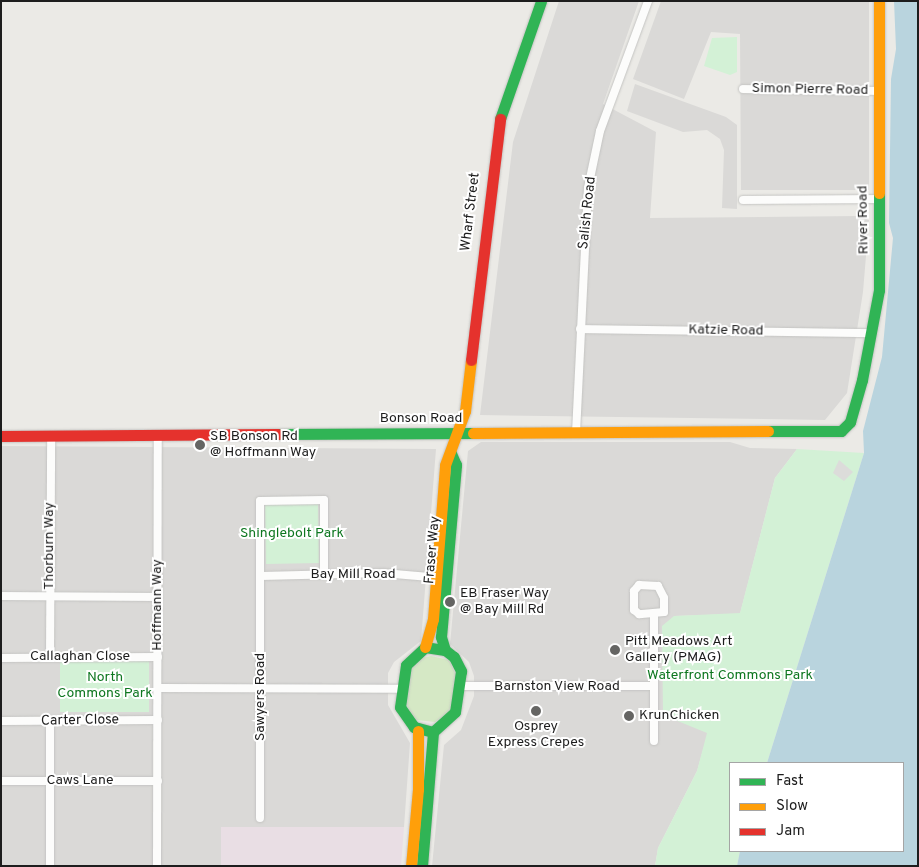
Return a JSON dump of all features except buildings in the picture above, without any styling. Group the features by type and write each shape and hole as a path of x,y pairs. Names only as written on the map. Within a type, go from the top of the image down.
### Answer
{"street":[{"name":"Wharf Street","path":"459,434 465,411 495,140 504,100 541,1"},
{"name":"Salish Road","path":"576,433 586,211 600,131 648,1"},
{"name":"River Road","path":"841,431 850,422 872,333 880,264 878,199 879,1"},
{"name":"Simon Pierre Road","path":"743,89 878,90"},
{"path":"743,200 878,199"},
{"name":"Katzie Road","path":"580,329 872,333"},
{"name":"Bonson Road","path":"1,436 841,431"},
{"name":"Fraser Way","path":"425,647 441,578 456,465 452,453 459,434"},
{"name":"Hoffmann Way","path":"157,866 158,435"},
{"name":"Thorburn Way","path":"50,657 51,436"},
{"name":"Sawyers Road","path":"260,818 260,501 324,500 324,575"},
{"name":"Bay Mill Road","path":"261,576 383,573 441,578"},
{"name":"Fraser Way","path":"441,578 442,636 445,650"},
{"path":"639,585 658,586 664,598 664,612 654,614 639,614 634,610 634,591 639,585"},
{"path":"1,596 158,597"},
{"path":"654,614 654,741"},
{"path":"422,866 433,732 456,712 461,686 458,664 445,650 425,647 406,665 400,689 403,714 418,730 433,732"},
{"name":"Callaghan Close","path":"1,658 158,657"},
{"name":"Barnston View Road","path":"461,686 654,686"},
{"path":"158,688 400,689"},
{"name":"Carter Close","path":"1,721 158,720"},
{"path":"50,721 50,866"},
{"path":"411,866 418,789 418,730"},
{"name":"Caws Lane","path":"1,781 158,781"}],"shaded area":[{"path":"559,1 639,1 603,104 656,132 650,218 858,216 869,220 863,292 847,393 825,420 480,415 513,142"},
{"path":"661,1 869,1 869,190 741,190 740,34 711,32 684,99 633,79"},
{"path":"635,84 726,117 737,125 737,209 722,208 724,150 720,139 707,130 683,132 627,111"},
{"path":"481,442 730,442 750,448 797,449 775,478 740,614 674,616 708,733 697,771 658,848 655,866 432,866 444,745 461,730 474,696 474,676 469,662 450,644 468,451"},
{"path":"1,446 436,449 421,641 394,662 388,673 388,705 410,743 404,827 221,827 221,866 1,866"},
{"path":"221,827 404,827 401,866 221,866"}],"green space":[{"path":"737,37 737,72 730,75 704,66 712,38"},
{"name":"Waterfront Commons Park","path":"797,449 864,453 767,762 729,762 729,852 740,852 737,866 655,866 658,848 697,771 707,733 663,715 662,626 674,616 740,613 775,478"},
{"name":"Shinglebolt Park","path":"318,504 319,563 266,564 265,505"},
{"path":"431,656 449,660 456,675 453,704 448,713 435,722 417,720 410,715 406,701 409,671 417,659"},
{"name":"North Commons Park","path":"60,660 149,660 149,712 60,712"}],"water":[{"path":"894,1 918,1 918,866 737,866 740,852 904,852 904,762 767,762 864,453 863,431 882,357 893,238 889,223 891,79 896,49"}],"pier":[{"path":"839,460 853,472 844,481 833,473"}],"traffic: fast":[{"path":"500,119 541,1"},
{"path":"768,431 841,431 850,422 862,380 879,290 879,193"},
{"path":"278,434 473,433"},
{"path":"445,650 441,637 456,465 451,453"},
{"path":"425,647 445,650 454,657 461,671 455,712 433,732 414,727 400,707 406,665 425,647"},
{"path":"422,866 433,732"}],"traffic: slow":[{"path":"879,1 879,193"},
{"path":"425,647 433,619 445,465 465,411 471,360"},
{"path":"473,433 768,431"},
{"path":"411,866 418,789 418,731"}],"traffic: jam":[{"path":"471,360 500,119"},
{"path":"1,436 278,434"}],"place":[{"name":"SB Bonson Rd @ Hoffmann Way","path":"200,445"},
{"name":"EB Fraser Way @ Bay Mill Rd","path":"450,602"},
{"name":"Pitt Meadows Art Gallery (PMAG)","path":"615,650"},
{"name":"Osprey Express Crepes","path":"536,711"},
{"name":"KrunChicken","path":"629,716"}]}
